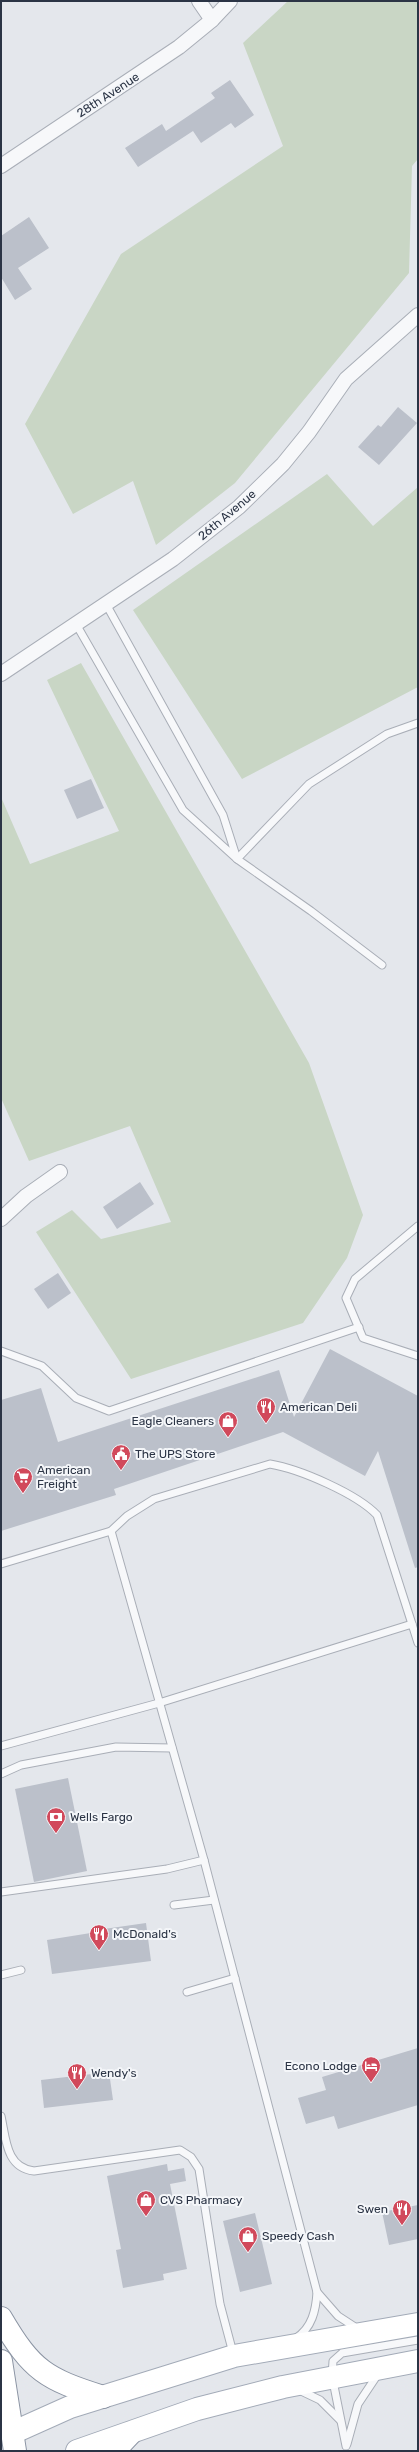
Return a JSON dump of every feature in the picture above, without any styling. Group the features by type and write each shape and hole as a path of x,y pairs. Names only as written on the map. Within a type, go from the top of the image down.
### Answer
{"main road":[{"path":"1,2318 16,2344 41,2371 68,2386 103,2397"},
{"path":"1,2361 10,2441 70,2407 234,2356 418,2324"},
{"path":"77,2451 197,2409 290,2385 418,2361"},
{"path":"114,2451 131,2433"}],"street":[{"path":"199,1 212,20"},
{"name":"28th Avenue","path":"1,166 179,47 212,20 230,1"},
{"name":"26th Avenue","path":"1,674 173,559 254,494 283,464 309,432 346,379 418,316"},
{"path":"1,1219 26,1196 60,1172"}],"lane":[{"path":"106,604 224,814 237,859"},
{"path":"76,624 183,810 237,859 311,911 382,965"},
{"path":"237,859 309,784 387,734 418,723"},
{"path":"418,1226 355,1279 346,1298 363,1338 418,1356"},
{"path":"1,1351 42,1366 76,1398 109,1411 359,1327"},
{"path":"1,1564 111,1531 127,1516 154,1499 270,1464 289,1467 366,1503 377,1515 418,1643"},
{"path":"111,1531 204,1860 317,2292 316,2308 309,2325 301,2335 285,2346"},
{"path":"1,1746 159,1703 412,1624"},
{"path":"1,1774 21,1766 116,1747 172,1748"},
{"path":"1,1892 167,1869 204,1860"},
{"path":"174,1905 214,1900"},
{"path":"1,1975 21,1970"},
{"path":"187,1992 235,1978"},
{"path":"1,2116 2,2130 7,2147 14,2163 23,2170 34,2171 180,2150 191,2157 198,2169 220,2304 234,2356"},
{"path":"317,2292 338,2316 366,2333"},
{"path":"384,2367 372,2380 358,2404 346,2446 332,2376 333,2361 342,2353 418,2340"},
{"path":"290,2385 316,2397 335,2413 341,2422"}],"green space":[{"path":"288,1 418,1 418,159 412,166 409,273 235,483 156,545 133,481 73,514 25,424 121,254 283,146 243,43"},
{"path":"327,474 373,526 418,487 418,687 242,779 133,610"},
{"path":"81,663 309,1063 363,1215 347,1258 303,1323 131,1379 36,1232 72,1210 101,1239 171,1222 130,1126 29,1161 1,1098 1,797 30,864 119,831 47,680"}],"building":[{"path":"230,80 254,115 235,128 231,123 201,143 193,131 138,167 125,148 162,124 166,131 215,98 211,93"},
{"path":"29,217 49,248 18,268 32,289 15,300 1,277 1,236"},
{"path":"398,407 417,423 379,465 358,447 378,425 381,427"},
{"path":"91,779 104,808 77,819 64,790"},
{"path":"140,1182 154,1204 117,1229 103,1207"},
{"path":"58,1273 71,1293 48,1309 34,1289"},
{"path":"330,1349 418,1396 418,1567 415,1568 378,1451 365,1476 283,1432 114,1489 116,1495 1,1531 1,1400 41,1388 58,1442 279,1370 294,1417"},
{"path":"68,1778 87,1871 34,1882 15,1789"},
{"name":"McDonald's","path":"146,1923 151,1961 52,1974 47,1940 97,1932 97,1930"},
{"name":"Econo Lodge","path":"418,2048 418,2105 338,2129 334,2116 306,2124 298,2098 326,2090 322,2077"},
{"name":"Wendy's","path":"109,2072 113,2100 44,2108 41,2080"},
{"name":"CVS Pharmacy","path":"167,2164 168,2171 184,2168 186,2181 170,2184 187,2269 163,2274 164,2280 123,2288 116,2250 121,2249 107,2176"},
{"name":"Swen","path":"418,2205 418,2239 389,2245 382,2212"},
{"name":"Speedy Cash","path":"255,2213 272,2284 240,2292 223,2221"}],"place":[{"name":"American Deli","path":"266,1424"},
{"name":"Eagle Cleaners","path":"228,1438"},
{"name":"The UPS Store","path":"121,1471"},
{"name":"American Freight","path":"23,1494"},
{"name":"Wells Fargo","path":"56,1834"},
{"name":"McDonald's","path":"99,1951"},
{"name":"Econo Lodge","path":"371,2083"},
{"name":"Wendy's","path":"77,2090"},
{"name":"CVS Pharmacy","path":"146,2217"},
{"name":"Swen","path":"402,2226"},
{"name":"Speedy Cash","path":"248,2253"}]}
